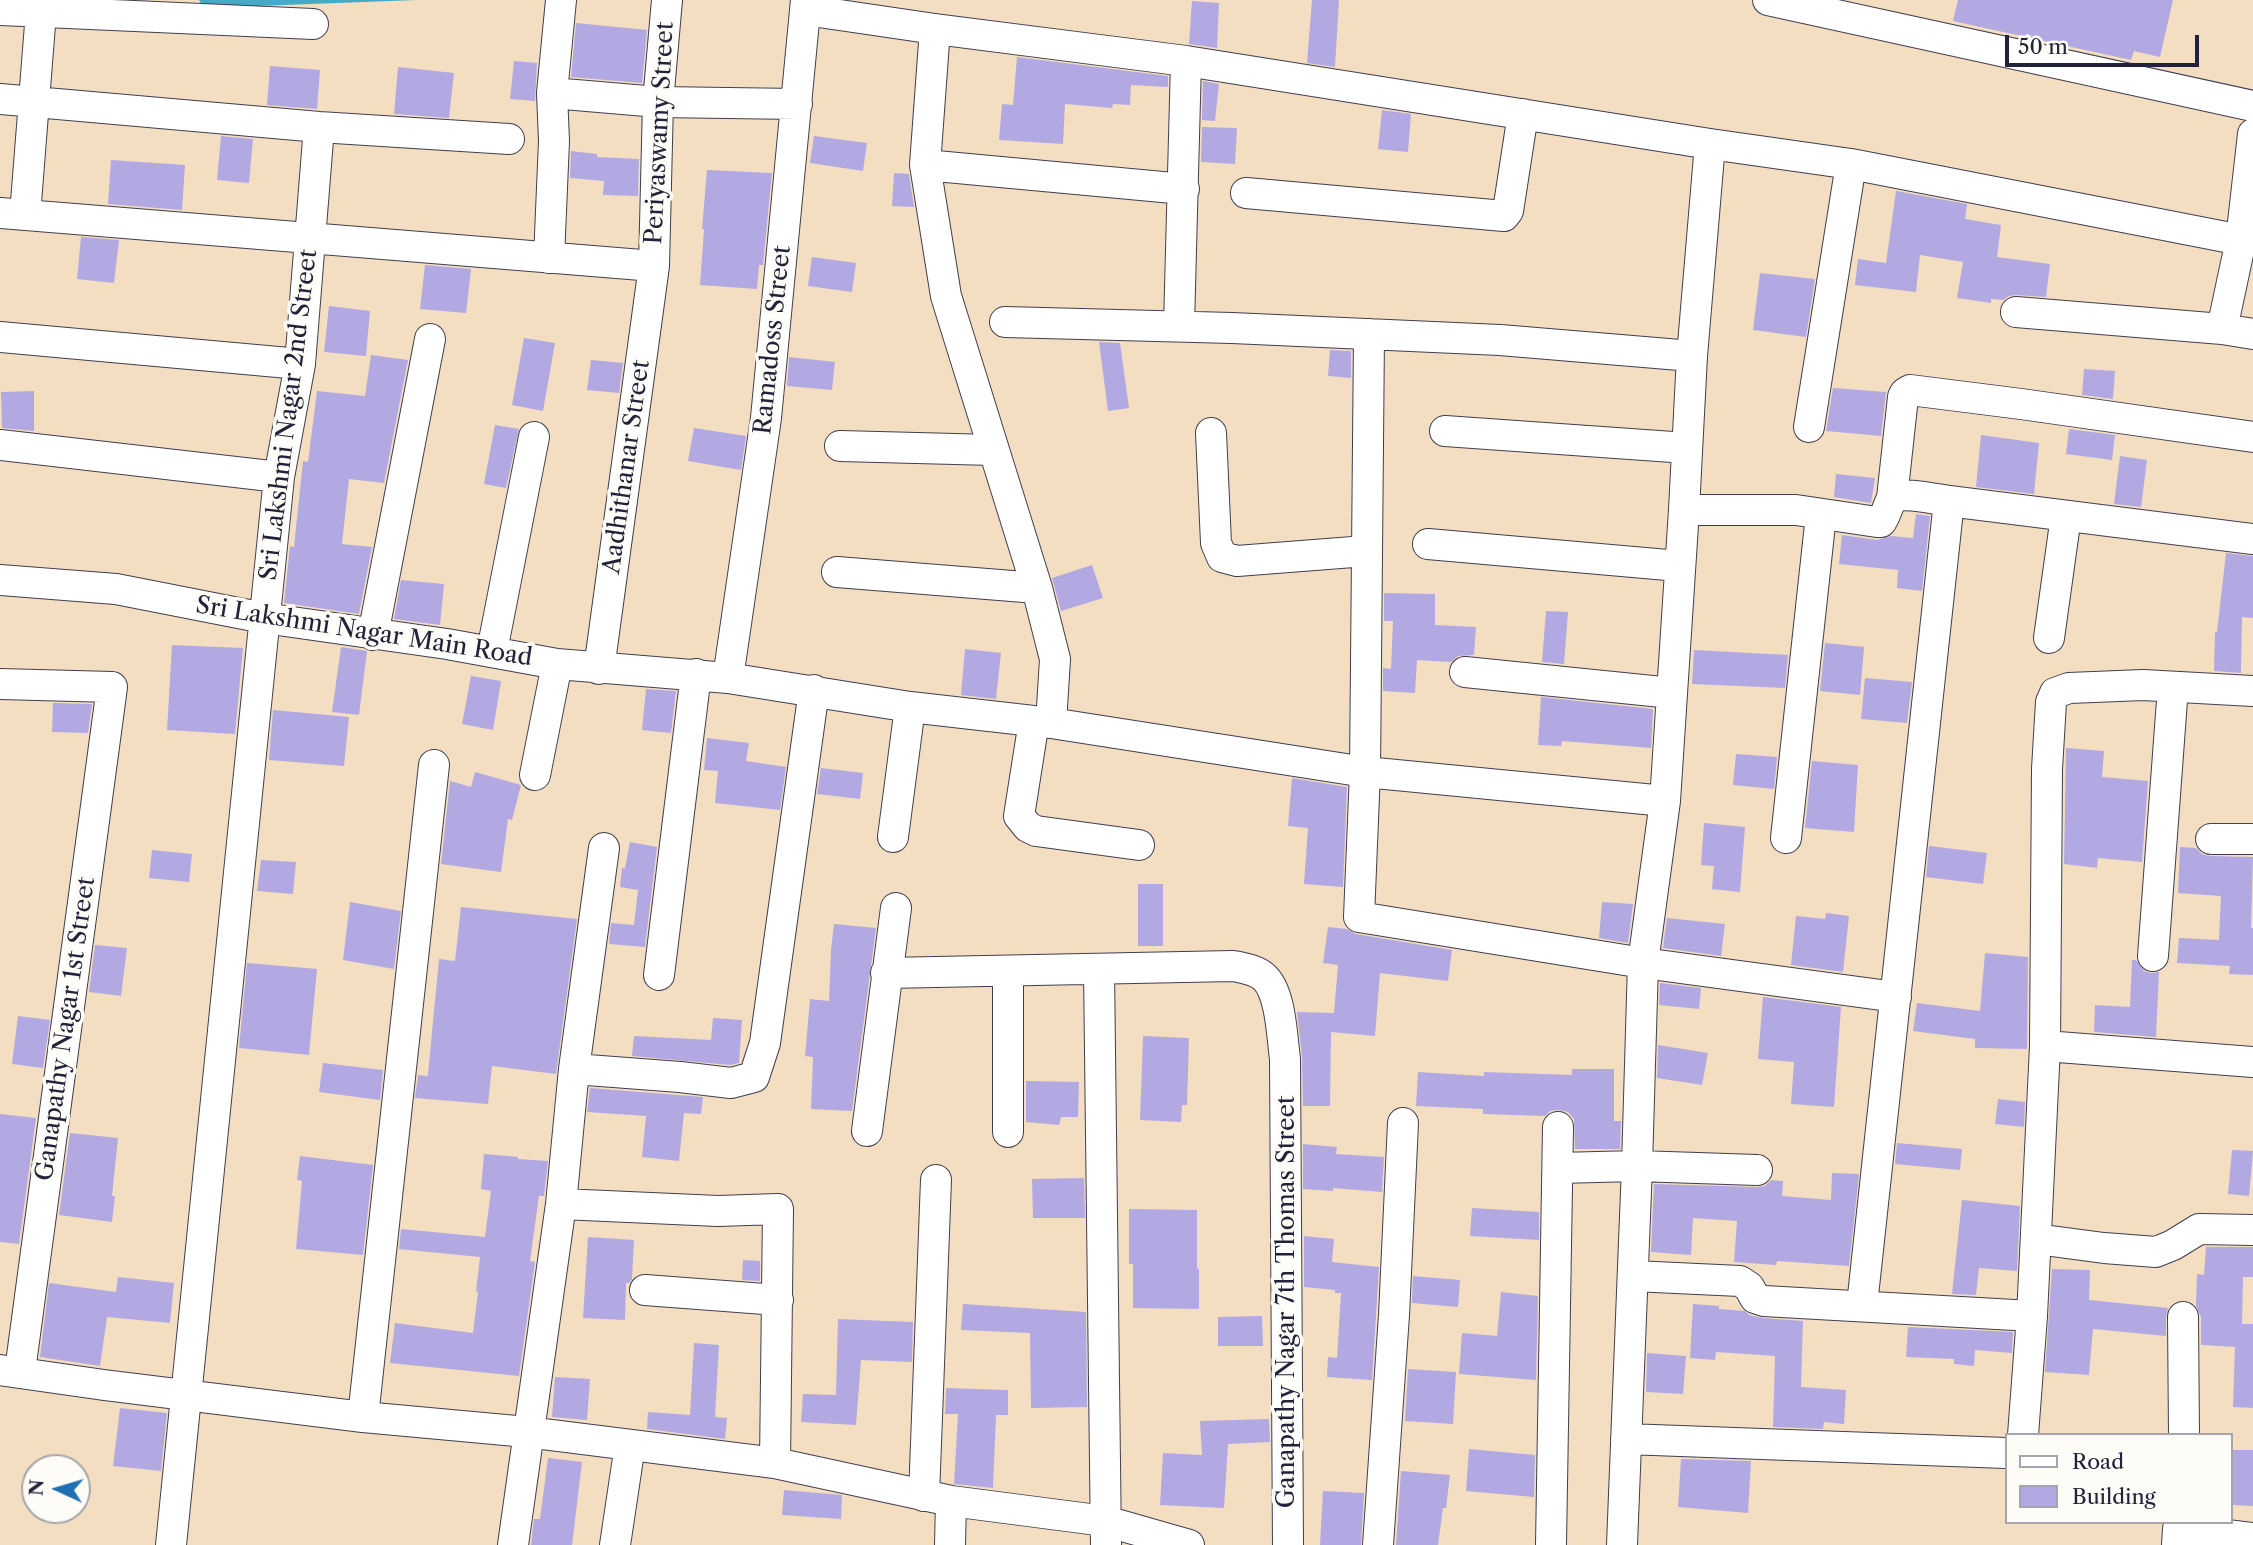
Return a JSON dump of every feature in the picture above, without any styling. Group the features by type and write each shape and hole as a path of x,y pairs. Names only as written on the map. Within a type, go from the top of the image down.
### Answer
{"street":[{"path":"549,258 554,141 552,93 561,0"},
{"name":"Periyaswamy Street","path":"654,266 658,102 667,0"},
{"path":"1768,0 2253,106"},
{"path":"805,5 935,29 1186,61 1851,164 2241,240"},
{"name":"Ramadoss Street","path":"728,678 766,418 805,5"},
{"path":"0,10 313,24"},
{"path":"41,12 34,101 13,214 654,266"},
{"path":"935,29 925,165 946,296 1037,588 1055,659 1019,816 1035,831 1139,845"},
{"path":"1179,326 1186,61"},
{"path":"552,93 658,102 797,104"},
{"path":"0,99 319,127 509,139"},
{"path":"1246,194 1504,216 1508,211 1523,114"},
{"name":"Sri Lakshmi Nagar 2nd Street","path":"171,1545 184,1395 279,477 300,364 319,127"},
{"path":"2222,329 2241,240 2253,134"},
{"path":"1622,1545 1643,962 1665,801 1692,356 1710,144"},
{"path":"1809,427 1851,164"},
{"path":"925,165 1184,189"},
{"name":"Aadhithanar Street","path":"599,668 654,266"},
{"path":"2016,312 2222,329 2253,334"},
{"path":"1005,322 1179,326 1500,340 1692,356"},
{"path":"1369,334 1365,772 1359,917 1643,962 1896,997"},
{"path":"0,337 300,364"},
{"path":"373,635 430,339"},
{"path":"1684,510 1796,510 1881,522 1889,511 1892,498 1903,397 1910,390 2253,437"},
{"path":"1445,431 1687,448"},
{"path":"1211,433 1216,543 1222,556 1237,561 1366,551"},
{"path":"492,651 534,437"},
{"path":"0,445 279,477"},
{"path":"839,446 993,450"},
{"path":"1892,498 1905,495 2253,540"},
{"path":"1861,1306 1949,501"},
{"path":"1786,838 1821,515"},
{"path":"2049,638 2066,516"},
{"path":"1428,544 1679,566"},
{"path":"837,572 1037,588"},
{"name":"Sri Lakshmi Nagar Main Road","path":"0,580 116,589 264,618 558,663 728,678 910,707 1042,722 1365,772 1665,801"},
{"path":"535,775 558,663"},
{"path":"1465,672 1672,693"},
{"path":"659,975 696,674"},
{"name":"Ganapathy Nagar 1st Street","path":"0,684 112,687 10,1371"},
{"path":"2023,1433 2032,1316 2045,1046 2047,769 2051,702 2055,693 2069,688 2143,685 2253,691"},
{"path":"2153,956 2172,687"},
{"path":"574,1069 731,1083 754,1077 765,1043 814,690"},
{"path":"893,836 910,707"},
{"path":"363,1418 434,765"},
{"path":"2211,839 2253,839"},
{"path":"513,1545 561,1204 574,1069 604,848"},
{"path":"867,1131 896,908"},
{"name":"Ganapathy Nagar 7th Thomas Street","path":"886,973 1233,966 1265,977 1276,999 1285,1059 1288,1545"},
{"path":"1099,969 1106,1533"},
{"path":"1008,971 1008,1132"},
{"path":"2045,1046 2253,1062"},
{"path":"1378,1545 1394,1315 1403,1123"},
{"path":"1551,1545 1559,1127"},
{"path":"1558,1168 1637,1166 1757,1170"},
{"path":"936,1180 937,1498 950,1545"},
{"path":"561,1204 718,1211 778,1209 775,1463"},
{"path":"2036,1239 2156,1252 2199,1229 2253,1230"},
{"path":"1633,1276 1740,1281 1749,1287 1755,1298 1764,1301 2032,1316"},
{"path":"645,1290 778,1300"},
{"path":"2183,1317 2184,1433"},
{"path":"10,1371 363,1418 527,1432 775,1463 1106,1533 1189,1545"},
{"path":"1626,1439 2004,1453"},
{"path":"615,1545 630,1445"},
{"path":"2178,1532 2253,1538"}],"water":[{"path":"199,0 417,0 204,8"}],"building":[{"path":"1312,0 1339,0 1335,67 1307,63"},
{"path":"1958,0 2173,0 2160,57 2134,51 2131,60 1953,21"},
{"path":"1192,1 1219,3 1217,48 1189,44"},
{"path":"576,23 647,30 642,83 571,77"},
{"path":"1017,57 1168,76 1168,87 1131,85 1130,105 1113,104 1112,108 1065,104 1063,144 999,140 1002,104 1013,105"},
{"path":"514,61 537,63 535,101 510,99"},
{"path":"270,66 320,70 317,109 267,105"},
{"path":"398,67 454,73 449,118 394,114"},
{"path":"1203,81 1219,84 1215,121 1202,120"},
{"path":"1382,110 1411,114 1408,152 1378,149"},
{"path":"1202,127 1237,128 1235,164 1201,162"},
{"path":"221,136 253,139 249,183 217,180"},
{"path":"814,136 867,143 863,171 810,163"},
{"path":"571,151 597,154 597,157 639,159 638,196 603,195 604,181 570,178"},
{"path":"111,160 185,165 182,210 108,204"},
{"path":"707,170 772,173 763,265 759,265 757,289 700,285"},
{"path":"894,173 909,174 914,207 892,206"},
{"path":"1896,191 1967,204 1965,219 2001,225 1997,257 2050,264 2046,297 2017,295 2003,300 1991,299 1991,303 1957,298 1963,262 1920,255 1916,292 1855,285 1858,259 1886,263"},
{"path":"81,237 119,240 114,283 77,279"},
{"path":"812,257 856,263 852,292 808,286"},
{"path":"425,265 471,269 466,313 420,309"},
{"path":"1760,273 1815,279 1806,337 1753,330"},
{"path":"329,306 370,311 366,356 324,352"},
{"path":"524,338 555,343 543,411 512,405"},
{"path":"1099,342 1120,343 1129,408 1108,411"},
{"path":"1330,350 1351,351 1351,378 1328,376"},
{"path":"371,355 408,360 384,483 349,479 342,544 372,547 359,614 284,603 290,546 294,547 303,461 308,462 317,391 365,396"},
{"path":"789,357 835,362 832,390 787,386"},
{"path":"591,360 623,363 619,393 587,390"},
{"path":"2084,369 2115,371 2113,399 2082,395"},
{"path":"1833,388 1886,392 1881,436 1826,431"},
{"path":"34,391 34,431 2,428 1,392"},
{"path":"495,425 519,429 506,488 484,484"},
{"path":"694,428 746,436 741,470 688,461"},
{"path":"2069,429 2115,435 2112,460 2066,454"},
{"path":"1981,435 2039,443 2034,494 1976,487"},
{"path":"2120,456 2147,460 2141,507 2114,504"},
{"path":"1836,474 1875,478 1871,503 1834,497"},
{"path":"1916,514 1930,516 1922,591 1897,588 1898,570 1839,564 1842,535 1877,540 1891,536 1913,538"},
{"path":"2226,553 2253,556 2253,618 2242,617 2241,673 2214,671 2215,632"},
{"path":"1092,565 1103,598 1061,611 1052,578"},
{"path":"401,580 444,584 440,625 394,619"},
{"path":"1384,593 1435,594 1435,625 1476,627 1474,655 1458,656 1451,662 1417,660 1415,693 1383,691 1383,668 1391,669 1393,621 1384,621"},
{"path":"1546,611 1568,612 1564,664 1542,662"},
{"path":"1825,643 1864,647 1860,695 1820,691"},
{"path":"172,645 243,648 235,734 167,730"},
{"path":"341,647 367,651 359,715 332,712"},
{"path":"965,649 1001,653 996,699 961,695"},
{"path":"1694,650 1788,655 1785,688 1692,684"},
{"path":"471,676 501,681 493,730 462,724"},
{"path":"1865,678 1912,682 1907,723 1861,719"},
{"path":"646,689 676,691 671,733 642,730"},
{"path":"1541,697 1653,709 1651,748 1562,741 1561,746 1538,745"},
{"path":"53,703 92,704 88,733 52,732"},
{"path":"273,710 349,717 344,766 269,760"},
{"path":"707,738 749,743 746,761 786,767 780,810 715,803 718,771 704,770"},
{"path":"2066,748 2104,751 2102,777 2148,781 2142,862 2098,858 2097,868 2064,864"},
{"path":"1736,754 1777,757 1774,789 1733,785"},
{"path":"1812,761 1858,765 1854,832 1805,828"},
{"path":"821,768 863,773 860,799 817,794"},
{"path":"475,772 521,785 512,820 508,819 501,872 441,864 450,781 471,787"},
{"path":"1292,778 1347,787 1343,887 1304,884 1308,828 1288,826"},
{"path":"1704,823 1745,827 1740,892 1712,889 1714,866 1701,865"},
{"path":"630,842 657,847 645,947 609,944 611,923 634,925 638,890 620,887 622,868 625,868"},
{"path":"1929,846 1987,853 1983,884 1926,877"},
{"path":"2180,847 2196,848 2202,854 2210,856 2253,857 2253,975 2229,974 2230,966 2177,963 2179,938 2219,940 2221,896 2178,893"},
{"path":"152,850 192,854 189,882 149,878"},
{"path":"261,860 296,862 293,894 257,891"},
{"path":"1138,884 1163,884 1163,946 1138,946"},
{"path":"350,902 401,911 394,969 343,960"},
{"path":"1602,902 1633,904 1628,943 1599,938"},
{"path":"461,907 577,919 556,1074 492,1066 488,1104 415,1098 418,1075 428,1076 439,959 455,961"},
{"path":"1826,913 1849,916 1843,972 1791,965 1796,916 1825,919"},
{"path":"1667,918 1725,924 1721,956 1663,948"},
{"path":"834,924 876,928 852,1111 811,1109 813,1057 805,1056 810,999 829,1001"},
{"path":"1328,927 1452,950 1448,981 1380,973 1375,1036 1331,1032 1330,1106 1303,1106 1302,1057 1297,1012 1334,1013 1338,965 1323,963"},
{"path":"95,945 127,948 121,996 89,992"},
{"path":"1985,953 2028,957 2027,1049 1975,1048 1975,1039 1913,1031 1917,1003 1980,1011"},
{"path":"2132,960 2136,960 2144,971 2159,972 2156,1037 2094,1032 2095,1005 2130,1007"},
{"path":"247,963 317,969 309,1055 239,1048"},
{"path":"1660,983 1701,988 1699,1009 1659,1005"},
{"path":"1763,997 1841,1007 1834,1107 1791,1104 1794,1062 1758,1059"},
{"path":"18,1016 50,1020 43,1068 12,1064"},
{"path":"713,1018 742,1020 739,1063 730,1065 632,1056 634,1036 711,1040"},
{"path":"1143,1036 1189,1038 1187,1105 1182,1105 1181,1122 1140,1120"},
{"path":"1658,1045 1708,1053 1702,1085 1657,1078"},
{"path":"323,1063 383,1070 380,1100 319,1092"},
{"path":"1572,1069 1614,1069 1614,1121 1621,1121 1620,1149 1575,1149 1574,1119 1568,1112 1559,1110 1550,1111 1545,1116 1483,1114 1483,1109 1416,1106 1418,1072 1484,1076 1484,1072 1572,1075"},
{"path":"1026,1081 1079,1082 1078,1117 1061,1117 1059,1125 1026,1122"},
{"path":"590,1088 703,1097 701,1114 684,1113 679,1161 642,1157 646,1116 587,1112"},
{"path":"1998,1099 2025,1102 2024,1127 1995,1124"},
{"path":"0,1114 36,1118 19,1244 0,1242"},
{"path":"70,1133 118,1138 112,1222 59,1215"},
{"path":"1897,1143 1962,1149 1960,1170 1895,1164"},
{"path":"1303,1144 1337,1147 1336,1154 1384,1157 1382,1192 1333,1188 1333,1191 1303,1189"},
{"path":"2232,1150 2253,1151 2249,1196 2228,1194"},
{"path":"484,1154 548,1161 544,1196 539,1196 530,1261 535,1262 519,1376 390,1363 395,1323 473,1333 480,1257 399,1249 401,1229 485,1237 491,1191 481,1189"},
{"path":"300,1156 373,1165 363,1255 296,1249 302,1181 297,1180"},
{"path":"1832,1173 1859,1174 1849,1266 1777,1261 1776,1265 1734,1262 1737,1221 1693,1218 1691,1255 1651,1252 1654,1184 1756,1187 1765,1186 1771,1180 1783,1181 1782,1196 1831,1200"},
{"path":"1084,1178 1085,1218 1033,1218 1032,1179"},
{"path":"1962,1200 2020,1206 2017,1271 1979,1268 1976,1295 1952,1294"},
{"path":"1472,1208 1539,1212 1539,1240 1470,1236"},
{"path":"1129,1209 1197,1210 1199,1309 1133,1308 1133,1264 1129,1264"},
{"path":"1304,1236 1334,1239 1332,1262 1379,1267 1372,1380 1327,1377 1328,1357 1337,1358 1341,1293 1304,1287"},
{"path":"588,1237 634,1240 632,1279 626,1283 625,1320 583,1318"},
{"path":"2206,1247 2253,1247 2253,1277 2243,1277 2242,1324 2253,1324 2253,1408 2233,1407 2235,1347 2201,1345 2201,1317 2196,1306 2197,1274 2204,1275"},
{"path":"743,1260 760,1261 760,1281 742,1280"},
{"path":"2052,1269 2090,1270 2089,1300 2168,1308 2166,1336 2093,1329 2089,1375 2045,1372"},
{"path":"1413,1276 1460,1280 1458,1307 1412,1303"},
{"path":"118,1277 174,1283 170,1323 107,1317 100,1366 40,1357 49,1283 116,1292"},
{"path":"1501,1292 1538,1296 1536,1380 1459,1374 1462,1333 1497,1336"},
{"path":"963,1304 1086,1312 1087,1407 1031,1408 1030,1333 961,1330"},
{"path":"1693,1304 1745,1311 1749,1315 1763,1318 1803,1321 1801,1387 1846,1390 1844,1424 1824,1422 1823,1429 1773,1427 1775,1356 1716,1352 1715,1360 1690,1358"},
{"path":"1262,1316 1263,1346 1218,1346 1218,1317"},
{"path":"838,1319 913,1322 912,1362 861,1360 856,1425 801,1422 803,1394 836,1395"},
{"path":"1908,1327 2013,1332 2012,1353 1975,1350 1974,1366 1954,1364 1954,1359 1906,1357"},
{"path":"694,1343 719,1345 715,1417 727,1418 725,1439 647,1429 648,1412 690,1415"},
{"path":"1647,1353 1686,1356 1683,1394 1646,1392"},
{"path":"1408,1369 1456,1372 1453,1424 1405,1421"},
{"path":"555,1377 590,1379 587,1420 552,1417"},
{"path":"946,1388 1008,1390 1008,1415 996,1415 993,1488 954,1484 958,1414 945,1414"},
{"path":"120,1408 167,1413 161,1471 113,1466"},
{"path":"1269,1419 1270,1442 1228,1444 1224,1508 1160,1505 1163,1453 1202,1455 1200,1421"},
{"path":"1469,1449 1535,1455 1534,1497 1466,1491"},
{"path":"2232,1450 2253,1450 2253,1506 2232,1505"},
{"path":"548,1458 582,1462 572,1545 531,1545 534,1519 540,1519"},
{"path":"1681,1459 1751,1461 1748,1513 1678,1507"},
{"path":"1401,1471 1450,1475 1438,1545 1396,1545"},
{"path":"784,1490 842,1495 841,1519 782,1515"},
{"path":"1323,1491 1364,1493 1361,1545 1320,1545"}]}
